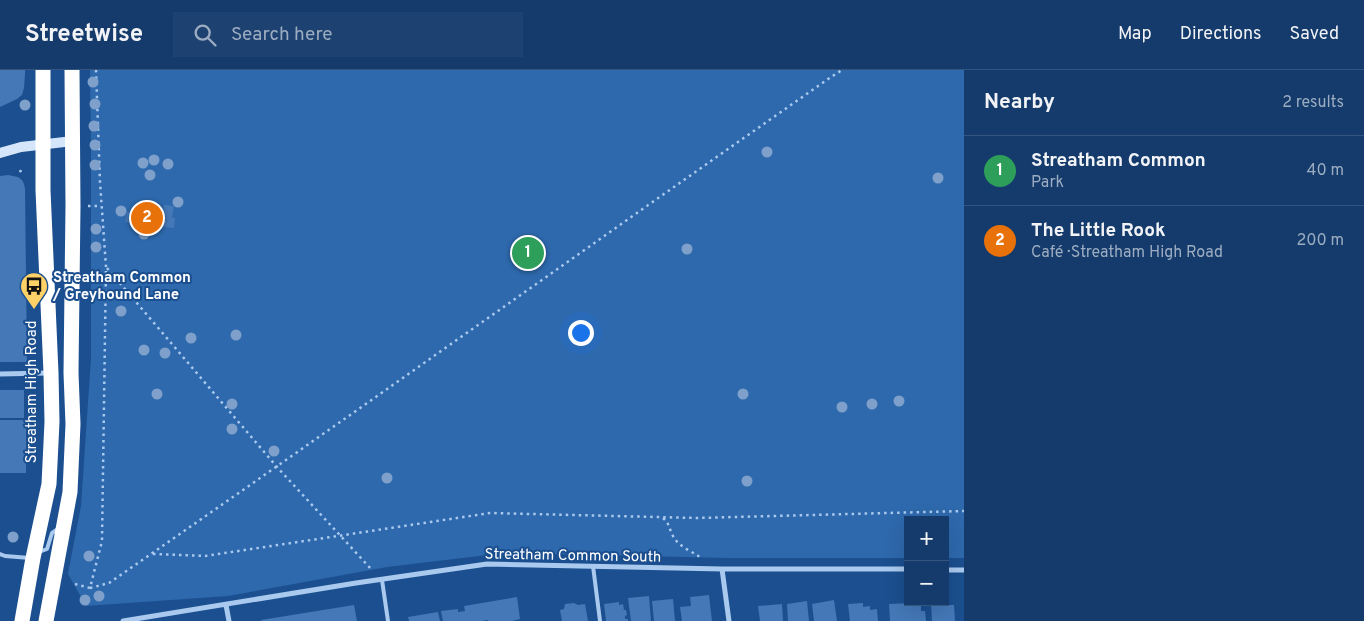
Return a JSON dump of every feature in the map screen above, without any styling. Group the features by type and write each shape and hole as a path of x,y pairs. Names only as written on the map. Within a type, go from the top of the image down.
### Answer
{"highway":[{"name":"Streatham High Road","path":"23,620 33,558 49,484 52,422 43,198 44,70"},
{"path":"46,621 70,492 73,424 71,373 72,70"}],"main road":[{"path":"0,153 22,147 73,141"}],"street":[{"path":"0,374 51,373"},
{"name":"Streatham Common South","path":"123,621 487,564 722,570 904,570"},
{"path":"722,570 729,621"},
{"path":"949,570 964,570"},
{"path":"226,604 229,621"}],"lane":[{"path":"0,554 33,558 40,551 47,549 52,533 63,526"},
{"path":"594,566 600,621"},
{"path":"382,580 388,621"}],"path":[{"path":"90,588 102,541 106,267 101,206 96,70"},
{"path":"75,584 90,588 109,583 725,150 842,70"},
{"path":"20,170 22,175"},
{"path":"86,206 101,206"},
{"path":"106,267 277,466 382,580"},
{"path":"152,554 205,556 490,513 698,518 964,511"},
{"path":"661,517 669,525 675,539 700,557"}],"shaded area":[{"path":"90,70 964,70 964,558 949,558 949,516 904,516 904,558 727,558 504,553 387,567 228,596 86,606 68,574 81,506 91,358"}],"building":[{"path":"0,70 25,70 25,74 22,95 0,107"},
{"path":"8,175 22,180 25,189 27,362 0,362 0,176"},
{"path":"164,205 174,206 172,218 175,218 174,228 156,226 158,216 162,217"},
{"path":"127,212 155,216 154,226 125,222"},
{"path":"0,390 24,390 24,418 0,418"},
{"path":"0,420 26,420 26,473 0,473"},
{"path":"709,595 712,621 682,621 680,607 691,606 690,597"},
{"path":"649,596 651,621 631,621 628,598"},
{"path":"517,597 520,619 512,621 443,621 441,611 458,609 458,612 465,611 464,606"},
{"path":"673,599 675,621 654,621 652,601"},
{"path":"834,600 837,621 814,621 812,604"},
{"path":"807,601 809,621 788,621 787,604"},
{"path":"619,602 619,605 623,604 624,610 626,610 627,615 625,619 628,619 628,621 606,621 604,604"},
{"path":"574,603 578,605 585,604 588,621 562,621 560,610 564,609 565,604"},
{"path":"863,603 863,607 870,606 870,610 877,609 878,621 850,621 848,604"},
{"path":"904,603 904,606 921,606 921,611 925,611 926,621 890,621 889,604"},
{"path":"782,604 783,621 760,621 758,606"},
{"path":"354,605 357,621 261,621 261,620"},
{"path":"954,605 955,621 932,621 931,606"},
{"path":"438,612 440,621 409,621 408,617"}],"place":[{"name":"The Little Rook","path":"147,218"},
{"name":"Streatham Common","path":"528,253"},
{"name":"Streatham Common / Greyhound Lane","path":"34,310"}]}
